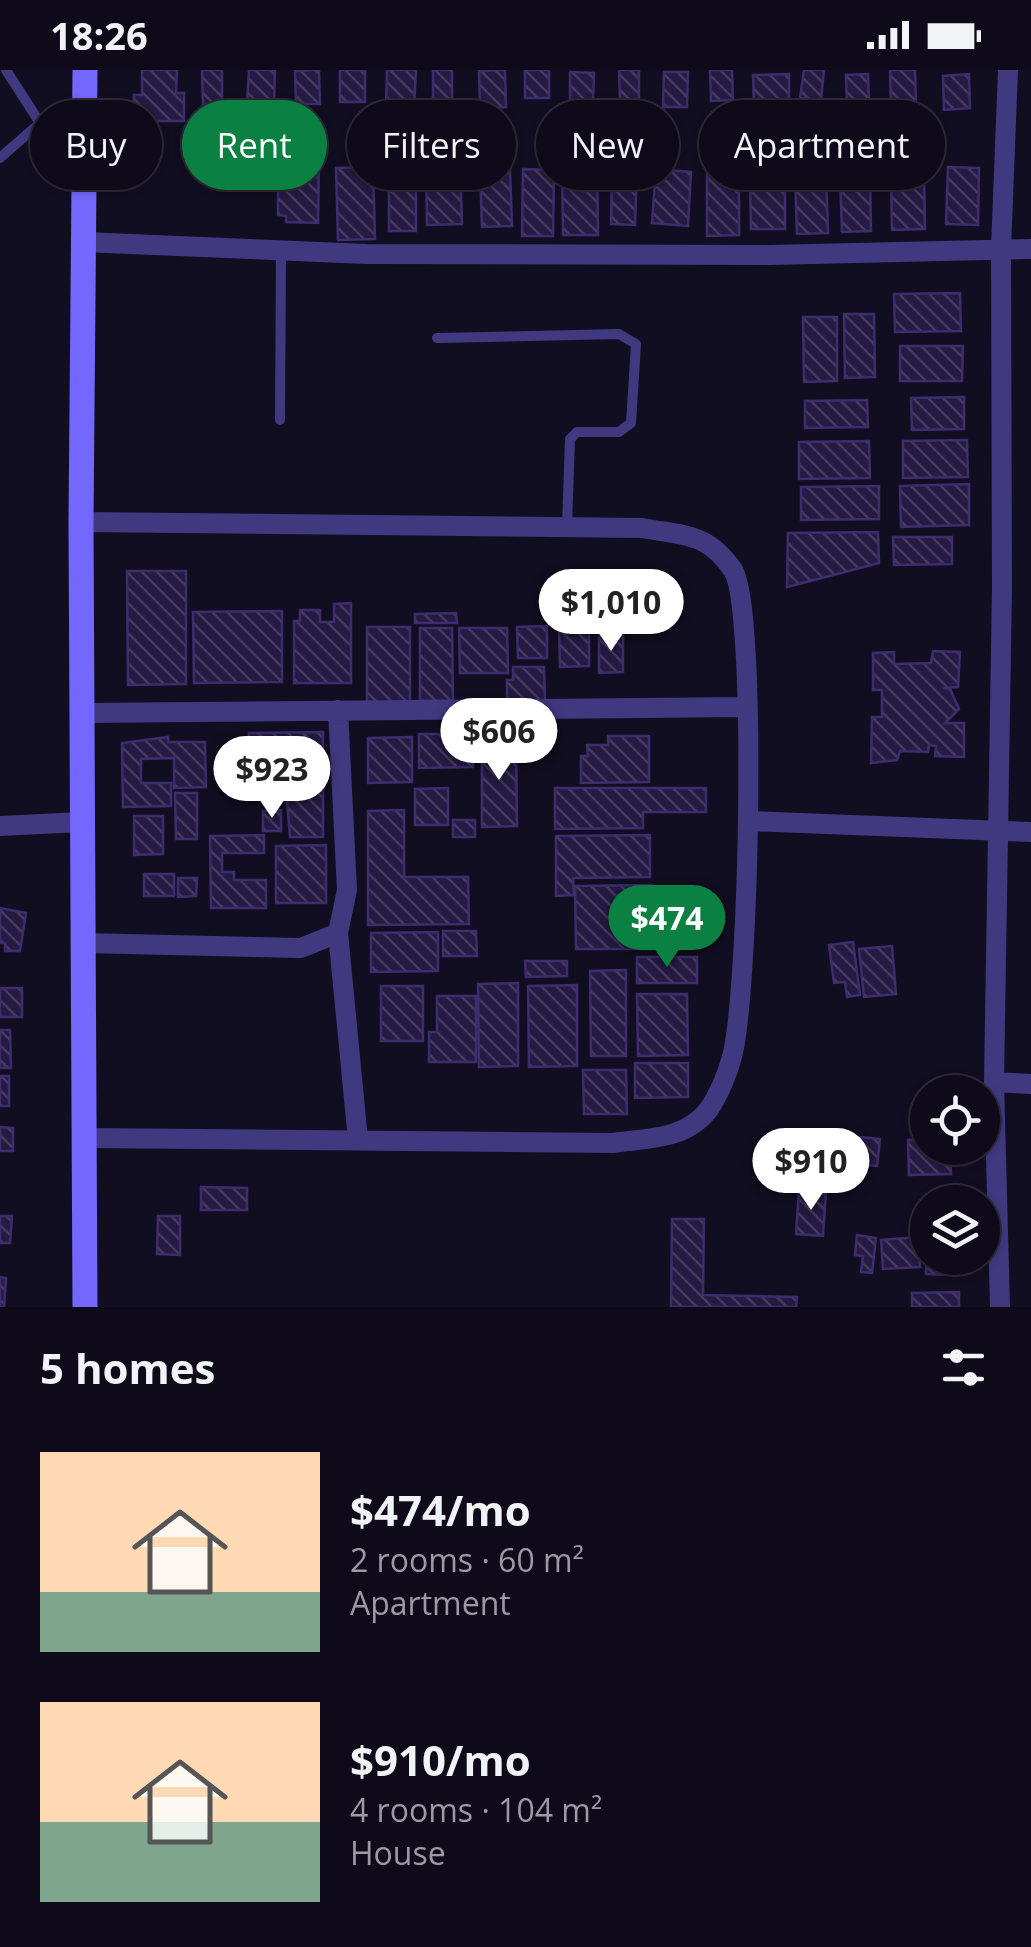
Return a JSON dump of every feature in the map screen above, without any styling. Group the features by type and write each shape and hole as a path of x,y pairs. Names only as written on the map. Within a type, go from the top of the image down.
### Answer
{"street":[{"path":"83,100 84,70"},
{"path":"994,1075 1001,248 1008,70"},
{"path":"84,190 81,822 85,1307"},
{"path":"84,242 281,252 769,255 1031,249"},
{"path":"81,522 642,528 710,542 736,574 746,624 748,821 743,963 732,1059 709,1108 682,1134 613,1142 86,1138"},
{"path":"81,713 745,707"},
{"path":"338,710 347,890 338,933 358,1140"},
{"path":"748,821 1031,832"},
{"path":"0,826 81,822"},
{"path":"83,944 301,948 338,933"},
{"path":"1000,1082 1031,1084"},
{"path":"996,1165 1000,1307"}],"lane":[{"path":"6,70 30,107"},
{"path":"0,158 30,132"},
{"path":"280,420 281,252"},
{"path":"437,338 619,334 636,344 631,423 619,432 577,432 570,439 567,526"}],"building":[{"path":"142,70 177,70 176,93 184,93 182,121 162,121 162,100 134,100 134,95 142,95"},
{"path":"202,70 222,70 222,100 203,100"},
{"path":"249,70 275,70 274,100 247,100"},
{"path":"319,70 320,100 296,100 295,71"},
{"path":"340,70 365,70 365,100 340,102"},
{"path":"387,70 416,70 414,100 386,100"},
{"path":"433,70 452,70 452,100 433,100"},
{"path":"505,70 506,100 480,100 479,71"},
{"path":"525,70 549,70 549,98 525,98"},
{"path":"619,70 639,70 639,99 620,100"},
{"path":"710,70 732,70 733,100 711,100"},
{"path":"804,70 824,70 821,100 800,98"},
{"path":"890,70 915,70 916,100 891,100"},
{"path":"570,72 594,73 593,100 570,100"},
{"path":"664,72 688,72 687,107 679,107 679,100 663,100"},
{"path":"789,74 789,100 754,100 753,75"},
{"path":"868,74 869,100 847,100 846,75"},
{"path":"969,74 970,108 945,110 943,76"},
{"path":"948,167 979,168 978,225 946,224"},
{"path":"336,168 347,168 347,190 374,190 375,239 338,240"},
{"path":"523,169 536,169 536,190 554,190 553,236 522,236"},
{"path":"679,171 691,172 688,226 652,223 654,190 679,190"},
{"path":"278,190 319,190 318,223 286,222 286,216 278,215"},
{"path":"389,190 416,190 416,231 389,231"},
{"path":"426,190 461,190 462,224 427,225"},
{"path":"481,190 511,190 512,226 482,227"},
{"path":"562,190 597,190 598,235 563,235"},
{"path":"612,190 636,190 635,225 611,224"},
{"path":"707,190 739,190 739,235 707,236"},
{"path":"750,190 785,190 785,229 751,229"},
{"path":"796,190 827,190 828,233 797,234"},
{"path":"840,190 870,190 871,231 842,232"},
{"path":"891,190 924,190 925,229 892,230"},
{"path":"960,293 961,331 895,332 894,294"},
{"path":"844,314 874,314 875,377 845,378"},
{"path":"803,317 837,317 837,381 804,382"},
{"path":"900,346 963,346 962,381 900,381"},
{"path":"964,397 964,429 912,430 911,398"},
{"path":"867,400 868,427 805,428 805,401"},
{"path":"967,440 968,477 903,478 903,441"},
{"path":"869,441 870,478 799,479 799,442"},
{"path":"969,484 969,525 901,527 900,486"},
{"path":"879,486 879,519 801,520 801,487"},
{"path":"878,532 879,563 787,587 788,533"},
{"path":"893,537 952,537 952,564 894,565"},
{"path":"127,571 186,571 186,684 128,685"},
{"path":"351,603 351,683 294,683 294,621 300,621 300,610 320,610 320,622 334,622 334,604"},
{"path":"598,603 598,615 560,615 560,604"},
{"path":"282,611 282,682 194,683 193,612"},
{"path":"456,613 457,623 415,623 415,614"},
{"path":"625,616 625,628 600,628 600,617"},
{"path":"559,625 589,625 589,666 560,667"},
{"path":"547,626 547,658 518,658 517,627"},
{"path":"367,627 410,627 410,703 367,704"},
{"path":"420,628 452,628 453,701 420,701"},
{"path":"459,628 507,628 508,673 460,673"},
{"path":"599,636 623,636 623,672 599,673"},
{"path":"933,651 960,652 958,687 943,688 950,689 959,709 945,723 964,723 964,757 935,756 936,746 929,745 928,752 900,751 897,760 871,763 872,717 882,717 882,690 873,690 873,653 894,652 894,664 931,663"},
{"path":"513,667 544,667 545,702 507,702 507,680 513,680"},
{"path":"323,732 323,837 290,837 285,776 300,775 300,767 249,767 249,733"},
{"path":"419,734 473,734 473,767 419,768"},
{"path":"608,736 649,736 649,782 581,783 581,756 588,756 587,745 608,745"},
{"path":"168,737 168,742 205,742 206,787 174,788 174,758 141,759 141,783 171,783 171,806 123,807 122,743"},
{"path":"412,737 412,782 368,783 368,738"},
{"path":"482,740 516,740 517,826 482,827"},
{"path":"448,788 448,825 415,825 415,789"},
{"path":"555,788 706,788 706,812 643,812 643,828 555,829"},
{"path":"175,793 197,793 197,839 176,839"},
{"path":"281,810 281,831 263,831 263,811"},
{"path":"404,810 404,877 468,877 469,924 368,925 368,811"},
{"path":"134,816 163,816 163,854 134,855"},
{"path":"453,820 475,820 475,837 453,837"},
{"path":"264,835 264,853 222,853 222,872 234,872 234,880 266,880 266,908 211,908 210,836"},
{"path":"650,835 650,877 573,878 574,895 556,896 556,836"},
{"path":"326,845 326,903 276,903 276,846"},
{"path":"144,874 174,874 174,896 144,896"},
{"path":"178,878 197,878 196,896 178,897"},
{"path":"652,885 652,949 576,949 575,886"},
{"path":"0,908 26,913 20,951 5,951 5,943 0,943"},
{"path":"443,931 476,931 477,956 443,956"},
{"path":"438,932 438,971 371,972 371,933"},
{"path":"853,942 860,995 847,997 845,982 834,983 829,945"},
{"path":"892,946 896,994 864,997 859,949"},
{"path":"637,957 697,957 697,983 637,983"},
{"path":"525,961 567,961 567,976 526,977"},
{"path":"626,970 626,1056 591,1056 590,971"},
{"path":"518,983 518,1066 479,1067 478,984"},
{"path":"577,985 577,1066 529,1067 528,986"},
{"path":"381,986 423,986 423,1041 381,1041"},
{"path":"0,988 22,988 22,1017 0,1017"},
{"path":"637,994 687,994 688,1055 638,1056"},
{"path":"437,996 476,996 476,1062 429,1062 429,1032 437,1032"},
{"path":"0,1030 10,1030 11,1068 0,1068"},
{"path":"635,1063 688,1063 688,1097 635,1098"},
{"path":"583,1070 626,1070 627,1114 584,1114"},
{"path":"0,1076 9,1076 9,1106 0,1106"},
{"path":"0,1127 13,1128 13,1151 0,1151"},
{"path":"861,1137 880,1139 877,1166 859,1164"},
{"path":"908,1140 910,1165 951,1165 951,1174 909,1175"},
{"path":"201,1187 247,1188 247,1210 201,1210"},
{"path":"799,1190 826,1192 823,1236 796,1234"},
{"path":"0,1216 12,1216 10,1243 0,1243"},
{"path":"158,1216 180,1216 180,1255 157,1254"},
{"path":"672,1219 704,1219 703,1295 797,1297 796,1307 671,1307"},
{"path":"857,1235 876,1238 872,1273 861,1272 863,1256 855,1255"},
{"path":"910,1238 910,1268 883,1269 881,1240"},
{"path":"0,1277 6,1278 4,1307 0,1307"},
{"path":"959,1292 959,1307 912,1307 912,1293"}]}
